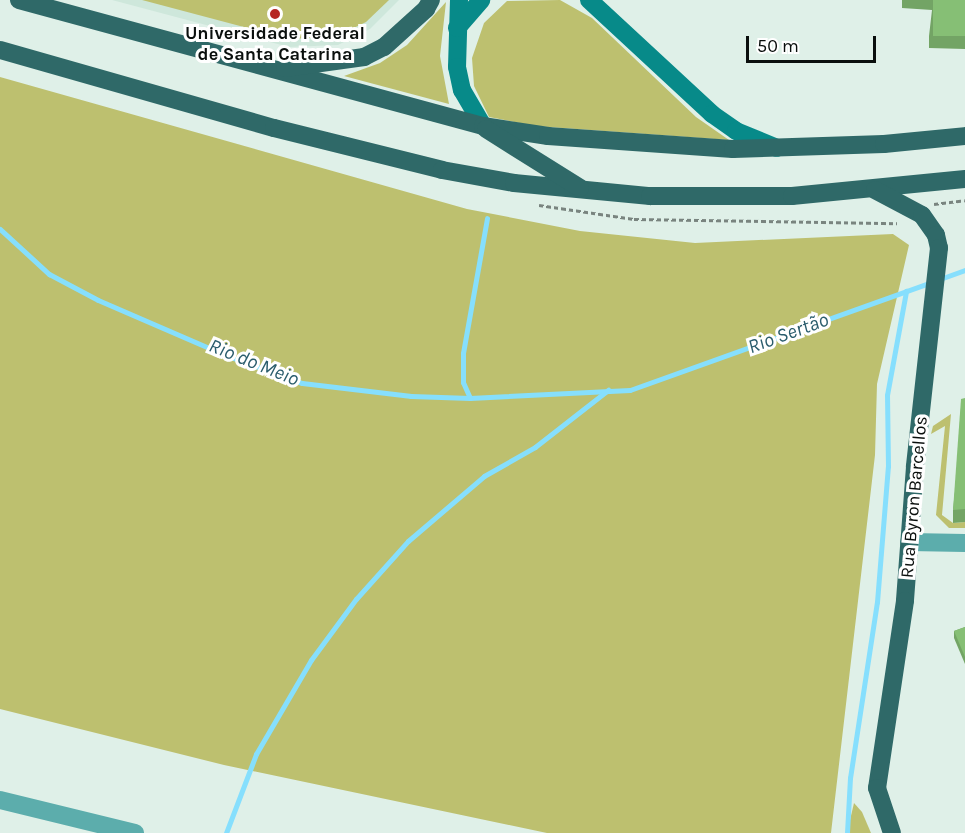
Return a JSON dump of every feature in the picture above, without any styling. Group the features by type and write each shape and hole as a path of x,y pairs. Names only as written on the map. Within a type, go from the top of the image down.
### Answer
{"main road":[{"path":"19,0 483,126 606,141 777,148 884,144 965,136"},
{"path":"273,69 364,57 384,47 426,9 431,0"},
{"path":"459,0 457,67 462,90 483,126 585,190"},
{"path":"457,28 481,0"},
{"path":"589,0 712,114 736,131 777,148"},
{"path":"0,50 274,128 442,170 585,190 674,196 792,196 875,190 965,179"},
{"name":"Rua Byron Barcellos","path":"875,190 929,222 936,236 939,257 909,542 905,601 877,788 892,833"}],"street":[{"path":"909,542 965,543"},
{"path":"0,800 135,833"}],"shaded area":[{"name":"Universidade Federal de Santa Catarina","path":"112,0 399,0 370,29 338,45 289,47"}],"green space":[{"name":"Universidade Federal de Santa Catarina","path":"142,0 389,0 366,22 335,37 289,39"},
{"path":"560,0 592,18 696,117 729,140 535,126 489,117 474,86 472,58 484,23 507,1"},
{"path":"446,2 440,56 449,104 344,76 380,63 407,45"},
{"path":"0,77 467,209 580,231 695,243 893,234 909,245 877,384 875,455 831,833 547,833 224,765 0,709"},
{"path":"951,414 942,515 953,523 965,522 965,528 949,528 936,515 945,426 931,434 933,426"},
{"path":"854,803 862,812 871,833 847,833"}],"building":[{"path":"933,0 965,0 965,36 933,36"},
{"path":"965,398 965,509 953,510 961,399"},
{"path":"965,627 965,657 954,631"}],"waterway":[{"path":"470,398 463,382 463,353 487,218"},
{"name":"Rio do Meio","path":"0,229 49,274 98,300 225,355 302,383 411,396 470,398 630,390 932,282"},
{"name":"Rio Sertão","path":"940,279 965,270"},
{"path":"847,833 850,778 877,602 888,466 887,395 906,291"},
{"path":"226,833 256,754 311,660 356,599 408,541 484,476 535,447 608,390"}],"place":[{"name":"Universidade Federal de Santa Catarina","path":"275,14"}]}
